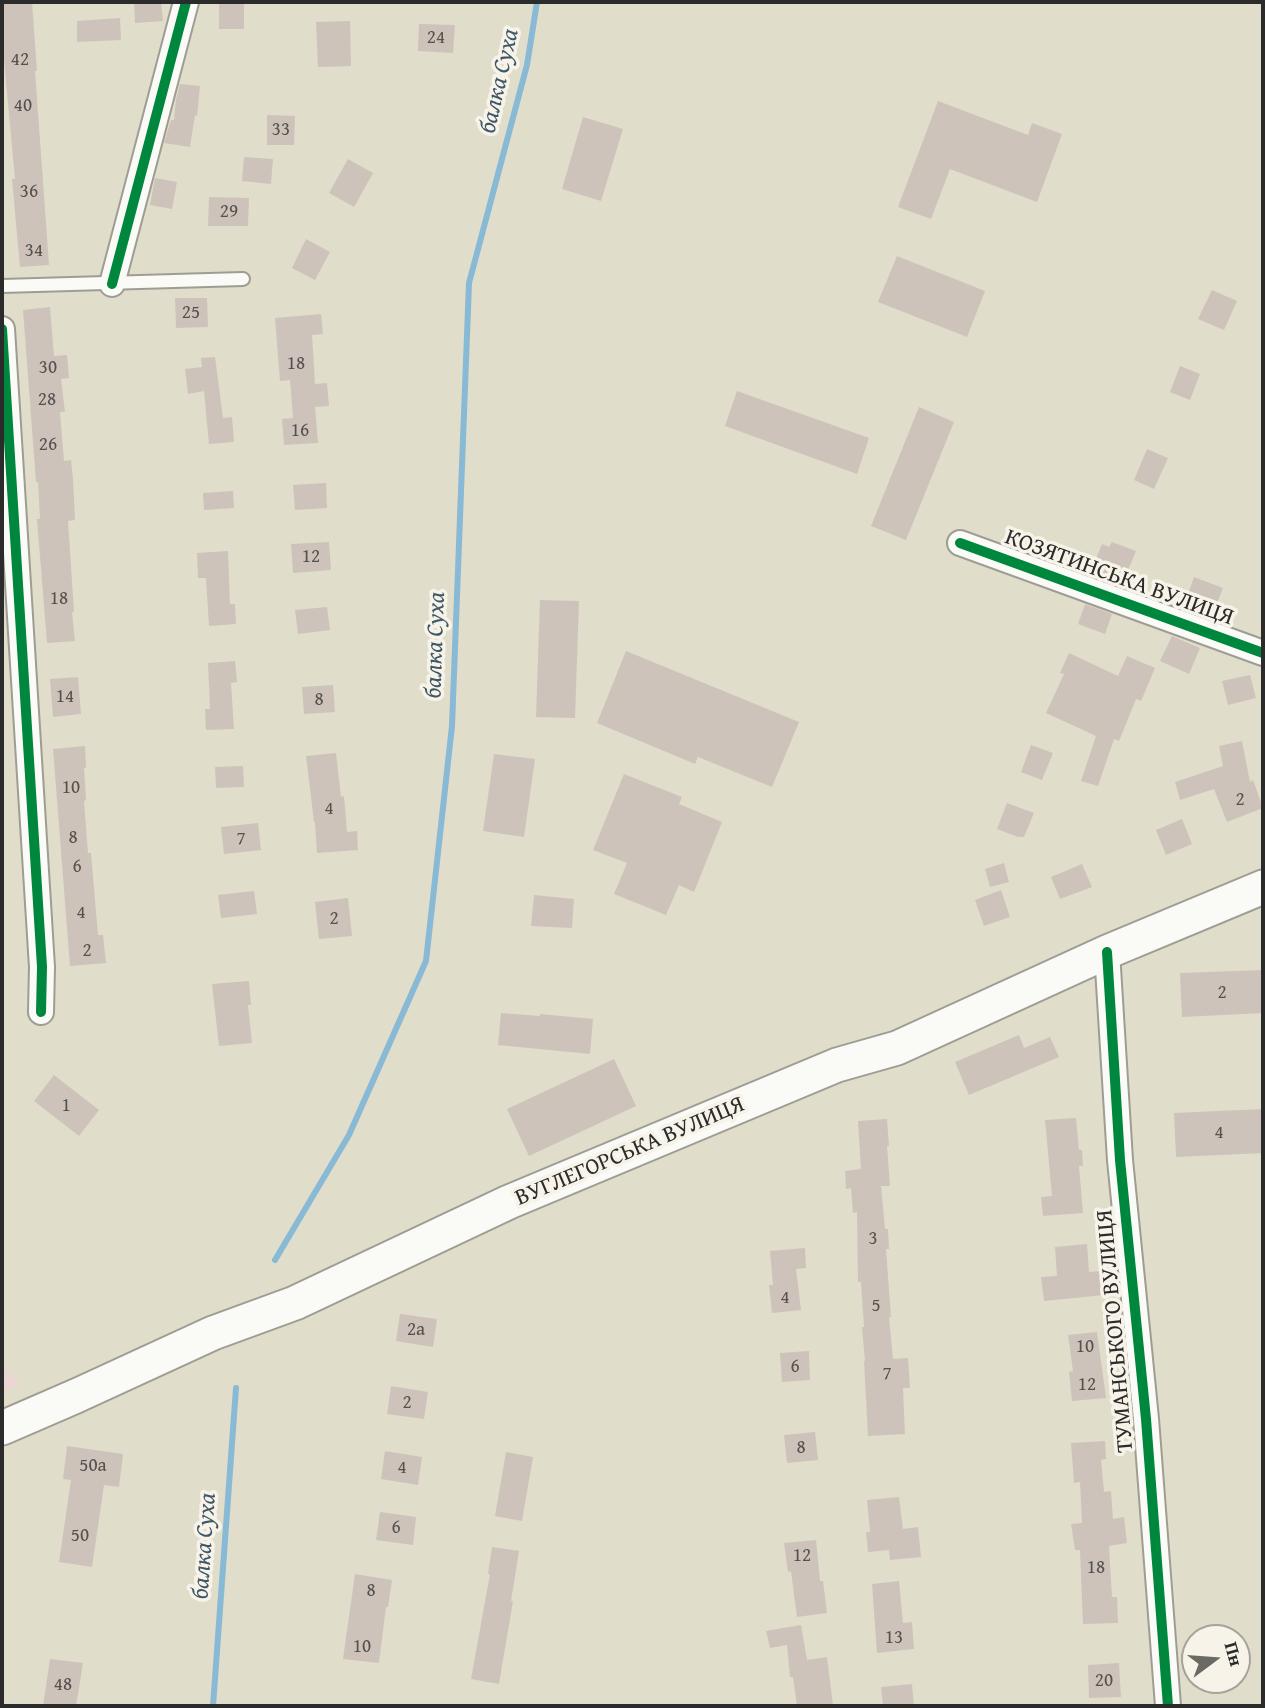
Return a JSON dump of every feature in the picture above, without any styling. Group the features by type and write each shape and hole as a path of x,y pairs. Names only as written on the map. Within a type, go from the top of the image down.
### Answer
{"main road":[{"name":"ВУГЛЕГОРСЬКА ВУЛИЦЯ","path":"2,1427 213,1333 295,1303 509,1202 837,1065 897,1048 1107,952 1263,887"}],"street":[{"path":"113,284 186,2"},
{"path":"2,329 42,967 41,1012"},
{"name":"КОЗЯТИНСЬКА ВУЛИЦЯ","path":"960,543 1263,653"},
{"name":"ТУМАНСЬКОГО ВУЛИЦЯ","path":"1107,952 1120,1160 1147,1433 1168,1706"}],"lane":[{"path":"2,286 243,279"}],"shaded area":[{"path":"2,1369 21,1383 2,1392"}],"building":[{"path":"2,2 32,2 49,265 20,267 3,49"},
{"path":"134,2 161,2 163,21 135,23"},
{"path":"219,2 244,2 244,29 219,29"},
{"path":"120,18 121,40 77,42 77,21"},
{"path":"350,21 351,66 318,67 316,22"},
{"path":"419,24 455,25 453,53 418,51"},
{"path":"180,84 200,86 190,147 164,143 171,120 174,120"},
{"path":"938,101 1028,135 1032,123 1062,134 1037,202 950,169 931,219 898,207"},
{"path":"267,115 295,116 294,145 267,145"},
{"path":"583,117 623,129 601,201 562,189"},
{"path":"244,157 273,159 271,184 242,181"},
{"path":"348,159 373,173 354,207 329,193"},
{"path":"155,178 177,182 172,209 150,205"},
{"path":"209,197 249,198 248,226 208,226"},
{"path":"306,239 330,252 315,280 292,268"},
{"path":"897,256 985,291 967,337 878,302"},
{"path":"1212,290 1237,301 1224,330 1198,319"},
{"path":"175,298 207,298 208,327 176,328"},
{"path":"50,307 54,356 67,355 69,378 61,379 65,412 60,412 64,461 71,460 73,479 75,520 68,521 75,641 47,643 37,519 40,519 38,482 23,310"},
{"path":"321,314 323,334 312,335 315,384 327,383 329,406 315,407 318,443 284,445 282,419 293,418 290,380 280,381 275,318"},
{"path":"215,357 223,418 232,417 234,442 209,444 204,391 188,394 185,369 202,367 201,358"},
{"path":"1180,366 1200,374 1190,400 1170,392"},
{"path":"737,391 869,438 857,474 725,426"},
{"path":"919,407 954,422 906,540 871,526"},
{"path":"1147,449 1168,458 1154,489 1134,480"},
{"path":"326,483 327,508 295,510 293,485"},
{"path":"233,491 234,508 204,510 203,493"},
{"path":"329,542 331,570 293,573 291,544"},
{"path":"1112,542 1136,551 1123,582 1092,569 1102,544 1109,547"},
{"path":"228,551 230,604 235,604 236,624 209,626 206,578 198,578 197,553"},
{"path":"1194,577 1223,588 1213,613 1185,602"},
{"path":"540,600 579,601 575,718 536,717"},
{"path":"1085,604 1112,614 1105,634 1078,624"},
{"path":"327,607 330,630 298,634 295,610"},
{"path":"1172,636 1200,648 1189,674 1160,661"},
{"path":"626,651 799,722 772,787 698,757 695,764 597,723"},
{"path":"1069,653 1118,676 1127,656 1155,668 1141,701 1136,699 1119,741 1114,739 1098,786 1081,781 1096,736 1046,713 1064,674 1060,673"},
{"path":"235,661 237,682 231,683 234,729 206,730 205,709 210,709 208,663"},
{"path":"1250,675 1256,698 1228,705 1222,681"},
{"path":"78,677 81,714 53,717 50,679"},
{"path":"333,685 335,712 304,714 302,687"},
{"path":"1242,741 1250,782 1253,780 1263,808 1227,822 1214,789 1180,800 1175,782 1223,766 1219,746"},
{"path":"1031,745 1053,753 1042,780 1021,772"},
{"path":"85,746 84,801 88,853 91,853 98,935 103,935 106,963 70,966 53,749"},
{"path":"336,753 347,832 357,831 358,850 317,853 306,756"},
{"path":"494,754 535,759 524,837 483,831"},
{"path":"243,766 244,787 216,788 215,767"},
{"path":"624,774 682,797 679,804 722,822 694,892 679,885 666,915 614,894 627,863 593,850"},
{"path":"1007,803 1034,813 1024,837 997,829"},
{"path":"1182,819 1192,844 1166,855 1156,830"},
{"path":"258,823 261,850 224,854 221,827"},
{"path":"1004,863 1009,882 990,887 985,869"},
{"path":"1082,864 1092,887 1060,899 1051,877"},
{"path":"1001,890 1010,917 984,926 975,900"},
{"path":"254,891 257,914 221,918 218,895"},
{"path":"534,895 574,899 572,928 531,926"},
{"path":"348,898 352,936 319,939 315,902"},
{"path":"1263,970 1263,1013 1182,1017 1180,973"},
{"path":"249,981 251,1005 248,1005 252,1043 219,1046 212,984"},
{"path":"501,1013 593,1019 590,1054 498,1045"},
{"path":"1019,1035 1024,1048 1050,1037 1059,1057 969,1095 955,1062"},
{"path":"614,1059 636,1106 529,1156 507,1109"},
{"path":"54,1075 99,1110 79,1136 34,1101"},
{"path":"1263,1109 1263,1153 1176,1157 1174,1113"},
{"path":"1076,1118 1079,1150 1082,1150 1083,1166 1079,1166 1083,1213 1043,1216 1041,1197 1052,1196 1045,1120"},
{"path":"887,1119 890,1186 881,1186 885,1229 888,1229 889,1249 886,1249 889,1317 893,1359 908,1358 910,1388 903,1388 905,1434 868,1436 864,1327 861,1282 858,1282 857,1212 853,1213 851,1188 846,1189 845,1171 861,1169 858,1121"},
{"path":"1087,1244 1089,1272 1101,1271 1104,1295 1044,1301 1041,1277 1057,1276 1055,1247"},
{"path":"805,1248 806,1268 796,1269 801,1310 772,1313 770,1251"},
{"path":"400,1314 437,1319 433,1347 396,1341"},
{"path":"1097,1332 1106,1398 1072,1401 1069,1372 1073,1371 1068,1335"},
{"path":"809,1351 810,1380 782,1382 780,1353"},
{"path":"391,1386 428,1392 424,1419 387,1414"},
{"path":"815,1432 818,1460 787,1463 784,1435"},
{"path":"1105,1441 1106,1459 1101,1460 1104,1492 1111,1491 1113,1519 1124,1517 1127,1543 1109,1546 1112,1597 1117,1597 1118,1623 1083,1624 1080,1550 1075,1550 1071,1524 1082,1523 1080,1482 1074,1483 1071,1443"},
{"path":"67,1446 123,1454 119,1487 104,1485 92,1567 59,1562 71,1480 63,1479"},
{"path":"385,1451 422,1457 418,1485 381,1479"},
{"path":"506,1452 533,1457 522,1521 495,1516"},
{"path":"899,1497 903,1529 918,1527 921,1557 890,1560 889,1550 868,1552 866,1532 870,1532 867,1500"},
{"path":"380,1512 416,1517 413,1545 376,1540"},
{"path":"816,1540 820,1581 823,1581 827,1613 797,1617 784,1543"},
{"path":"492,1547 519,1551 499,1684 471,1679 490,1574"},
{"path":"355,1574 392,1580 379,1663 343,1659"},
{"path":"899,1581 903,1623 912,1622 914,1649 877,1653 872,1584"},
{"path":"801,1625 807,1660 827,1657 833,1705 797,1706 793,1677 790,1677 787,1645 770,1648 766,1631"},
{"path":"50,1659 83,1663 76,1706 43,1706"},
{"path":"1119,1663 1121,1697 1089,1698 1088,1665"},
{"path":"912,1684 914,1706 883,1706 881,1687"}],"waterway":[{"name":"балка Суха","path":"275,1260 349,1135 426,961 452,726 469,283 527,65 537,2"},
{"name":"балка Суха","path":"213,1706 236,1388"}],"cycle path":[{"path":"112,284 186,2"},
{"path":"2,329 42,967 41,1012"},
{"path":"960,543 1263,653"},
{"path":"1107,952 1120,1160 1146,1419 1168,1706"}]}
